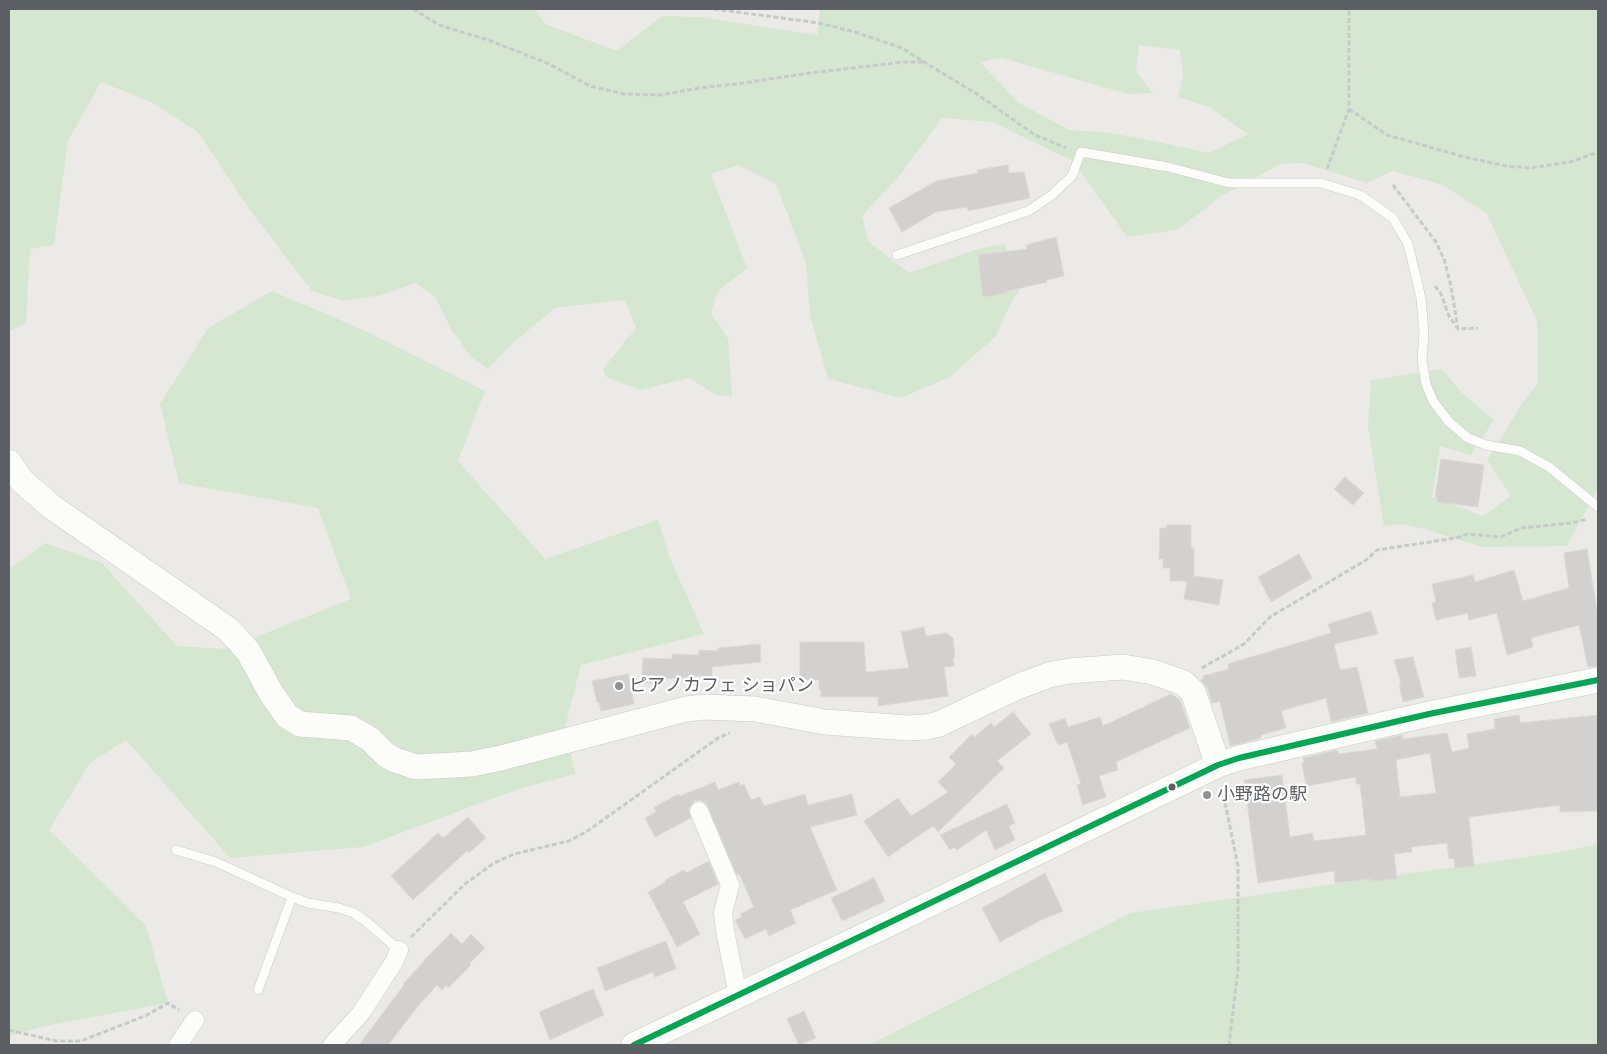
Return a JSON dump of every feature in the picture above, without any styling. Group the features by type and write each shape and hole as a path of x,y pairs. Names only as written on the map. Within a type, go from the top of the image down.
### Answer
{"main road":[{"path":"9,462 22,481 52,507 229,630 248,651 279,706 292,720 309,725 351,728 370,739 395,760 416,767 472,764 501,758 686,709 721,707 755,709 825,722 908,728 939,724 1017,687 1049,675 1069,671 1123,667 1152,672 1184,683 1193,692 1218,765"},
{"path":"634,1045 1218,765 1239,758 1419,716 1598,680"}],"street":[{"path":"699,811 730,885 723,913 738,995"},
{"path":"332,1045 361,1014 394,962 399,950"},
{"path":"178,1045 195,1020"}],"lane":[{"path":"896,256 1028,210 1052,195 1072,176 1082,152 1168,167 1229,183 1321,184 1360,195 1393,218 1408,244 1421,298 1424,333 1422,360 1426,384 1433,401 1449,422 1468,438 1486,445 1520,451 1549,467 1598,506"},
{"path":"176,850 216,862 308,903 339,908 354,913 368,922 399,950"},
{"path":"258,990 292,897"}],"path":[{"path":"413,9 439,25 488,40 547,63 590,86 624,94 660,95 810,73 904,62 924,62"},
{"path":"714,9 819,23 855,32 902,48 977,94 1035,136 1082,152"},
{"path":"1321,184 1349,109 1349,9"},
{"path":"1349,109 1387,135 1506,166 1531,168 1570,162 1598,152"},
{"path":"1393,185 1436,242 1444,259 1451,286 1458,329"},
{"path":"1410,255 1442,294 1449,316 1458,329"},
{"path":"1458,329 1478,328"},
{"path":"1184,683 1196,671 1244,644 1270,617 1366,560 1377,550 1456,538 1468,534 1501,537 1521,528 1571,523 1592,518"},
{"path":"399,950 465,884 494,863 514,854 569,841 601,822 718,738 733,732"},
{"path":"1218,765 1238,866 1238,969 1229,1045"},
{"path":"9,1030 56,1042 81,1041 147,1015 168,1004 195,1020"}],"green space":[{"path":"9,9 535,9 545,24 617,51 662,16 700,17 817,35 820,9 1598,9 1598,488 1567,546 1483,547 1402,524 1384,526 1368,428 1371,380 1442,369 1460,391 1494,420 1471,455 1440,446 1432,497 1483,516 1511,496 1487,460 1526,398 1538,383 1537,321 1487,214 1443,185 1393,171 1367,183 1303,163 1280,164 1220,197 1177,230 1127,237 1073,161 992,122 942,118 898,177 862,216 868,241 909,273 974,250 1005,244 1020,289 1008,309 996,336 950,377 901,398 828,379 810,315 806,263 776,184 738,165 711,174 747,268 717,292 711,313 728,339 732,397 716,395 689,378 640,390 606,377 603,369 636,328 625,300 555,308 514,342 488,369 471,357 451,329 436,298 416,283 381,295 344,301 312,291 249,209 198,132 151,102 101,82 68,141 54,245 30,249 26,323 9,331","holes":["1139,45 1180,50 1183,76 1178,97 1209,107 1248,134 1209,153 1104,132 1069,130 1019,103 980,62 1002,58 1128,94 1153,93 1136,71"]},
{"path":"272,291 359,328 485,391 458,461 545,559 658,520 670,558 704,634 581,665 565,727 575,774 518,789 363,847 230,858 126,740 90,763 49,830 146,926 168,1003 45,1026 9,1036 9,569 45,543 102,563 177,646 226,649 351,599 318,508 179,483 160,404 208,328"},
{"path":"1598,844 1598,1045 869,1045 1130,913 1554,853"}],"building":[{"path":"1008,165 1009,173 1024,172 1030,198 968,211 967,207 936,212 902,232 889,208 936,181 978,173 977,170"},
{"path":"1056,237 1064,276 1007,291 1007,293 983,297 978,255 1027,249 1026,245"},
{"path":"1441,459 1484,465 1478,507 1437,502 1435,497"},
{"path":"1345,477 1364,493 1353,505 1334,489"},
{"path":"1167,525 1191,525 1191,548 1194,548 1194,576 1223,580 1219,605 1184,599 1187,581 1170,581 1170,568 1163,568 1163,559 1159,559 1160,528 1166,528"},
{"path":"1587,549 1598,617 1598,666 1588,667 1579,625 1531,638 1533,647 1507,655 1497,613 1469,620 1468,613 1436,620 1432,603 1436,602 1432,584 1473,575 1475,582 1514,570 1523,601 1569,588 1564,553"},
{"path":"1299,554 1312,578 1271,602 1258,577"},
{"path":"1371,611 1378,634 1334,644 1340,670 1357,667 1368,713 1331,722 1326,698 1281,711 1286,728 1261,735 1261,738 1230,746 1220,701 1212,703 1207,687 1201,680 1204,678 1203,676 1229,669 1228,664 1331,633 1328,624"},
{"path":"924,627 926,636 946,633 953,638 954,666 944,667 948,696 878,706 878,697 821,697 819,680 800,679 800,642 864,642 866,672 909,668 901,632"},
{"path":"760,644 761,662 712,667 712,676 694,676 694,679 663,678 663,683 642,683 643,658 672,659 672,654 699,655 699,650 718,651 718,648"},
{"path":"1471,647 1476,676 1459,678 1455,650"},
{"path":"1413,657 1424,697 1403,702 1399,684 1401,684 1394,660"},
{"path":"628,674 634,704 601,711 592,681"},
{"path":"1171,694 1180,700 1190,728 1116,762 1118,770 1099,776 1106,797 1083,805 1077,785 1081,784 1067,742 1058,745 1049,724 1065,718 1068,727 1100,717 1103,726"},
{"path":"1013,712 1031,734 997,761 1004,768 938,832 933,826 888,857 864,821 898,798 911,816 948,792 938,782 956,764 949,757 972,734 974,737 991,723 994,727"},
{"path":"1519,715 1520,723 1598,715 1598,811 1560,812 1560,805 1469,817 1474,866 1455,868 1454,858 1449,859 1447,843 1411,847 1412,852 1394,854 1397,879 1371,881 1371,879 1335,883 1334,871 1258,883 1244,780 1282,775 1290,837 1312,833 1314,841 1366,835 1360,784 1356,784 1356,777 1306,786 1302,763 1304,763 1303,758 1337,750 1338,754 1377,749 1375,741 1402,735 1403,739 1447,733 1452,752 1469,748 1467,734 1495,729 1494,719","holes":["1430,753 1436,793 1400,797 1396,760"]},
{"path":"715,782 718,790 739,782 740,786 744,784 751,800 760,797 764,806 805,794 808,805 852,794 857,815 810,827 837,890 790,910 796,923 769,936 766,929 745,939 735,920 742,917 740,914 754,907 739,874 737,875 706,803 700,800 694,801 689,809 691,818 655,837 645,818 656,812 654,807 679,794 680,796"},
{"path":"1007,804 1015,823 1009,826 1015,840 995,850 986,830 957,850 954,847 950,850 940,835"},
{"path":"468,817 486,838 469,853 467,851 413,900 391,876 438,833 443,838"},
{"path":"709,861 718,884 683,902 700,934 677,947 648,892 684,870 686,873"},
{"path":"1045,873 1063,911 1041,920 1000,942 982,908"},
{"path":"874,878 885,901 842,921 831,898"},
{"path":"451,933 462,944 471,934 485,948 448,988 446,985 442,990 437,985 388,1045 359,1045 403,984"},
{"path":"666,941 676,969 655,977 653,972 605,991 597,968"},
{"path":"593,989 604,1015 550,1040 539,1012"},
{"path":"804,1011 816,1038 799,1045 787,1019"}],"transit line":[{"path":"634,1045 1218,765 1239,758 1429,714 1598,680"}],"place":[{"name":"ピアノカフェ ショパン","path":"619,686"},
{"name":"小野路の駅","path":"1207,795"}]}
